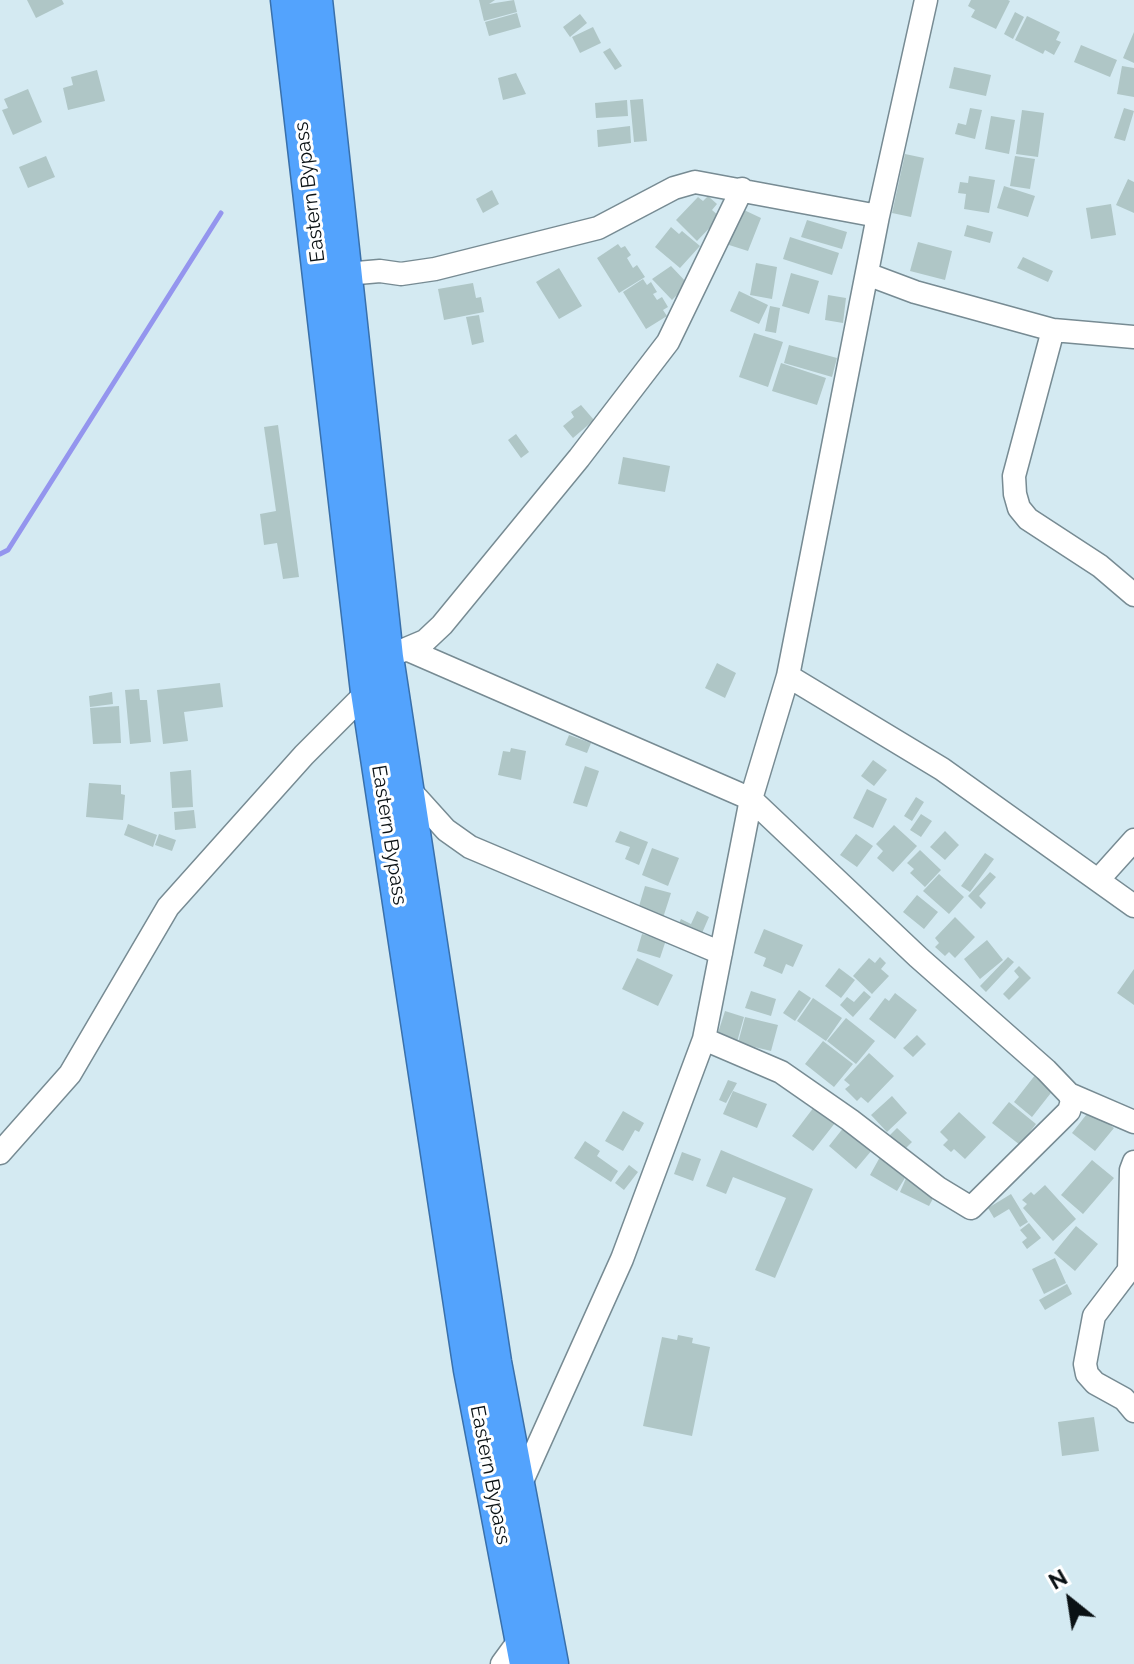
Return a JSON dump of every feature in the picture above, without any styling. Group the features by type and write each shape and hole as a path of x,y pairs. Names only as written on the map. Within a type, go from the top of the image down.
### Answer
{"highway":[{"name":"Eastern Bypass","path":"287,0 367,692 470,1370 523,1651"},
{"name":"Eastern Bypass","path":"316,0 346,274 397,653 409,789 490,1331 552,1664"}],"street":[{"path":"518,1491 622,1259 704,1039 751,799 788,676 878,216 926,0"},
{"path":"346,274 380,271 401,274 435,269 598,228 674,188 695,182 878,216"},
{"path":"397,653 425,641 442,625 579,458 668,342 742,189"},
{"path":"867,274 915,292 1053,330 1134,337"},
{"path":"1053,330 1014,476 1019,508 1028,519 1100,566 1134,595"},
{"path":"397,653 751,799 918,957 1046,1070 1072,1101 1069,1111 971,1208 938,1188 781,1072 704,1039"},
{"path":"788,676 942,769 1134,906"},
{"path":"0,1153 70,1074 168,907 304,755 367,692"},
{"path":"409,789 446,830 470,847 721,953"},
{"path":"1099,879 1134,840"},
{"path":"1069,1094 1134,1122"},
{"path":"1134,1162 1131,1170 1129,1270 1094,1316 1085,1364 1087,1374 1095,1383 1124,1399 1134,1411"},
{"path":"502,1664 523,1651"}],"building":[{"path":"27,0 62,0 64,4 36,18"},
{"path":"479,0 495,0 489,4 514,0 517,12 484,21"},
{"path":"971,0 1010,1 996,29 971,17 975,10 968,6"},
{"path":"1015,12 1024,17 1013,39 1004,34"},
{"path":"517,13 521,27 489,36 485,22"},
{"path":"580,14 587,23 570,37 563,27"},
{"path":"1027,16 1060,32 1056,40 1061,42 1054,55 1045,50 1043,54 1015,40"},
{"path":"593,27 601,43 580,53 572,37"},
{"path":"1134,32 1134,63 1123,58"},
{"path":"1081,45 1117,60 1110,77 1074,62"},
{"path":"610,48 622,66 615,70 603,52"},
{"path":"1122,66 1134,68 1134,97 1117,94"},
{"path":"954,67 991,75 986,96 949,88"},
{"path":"97,70 105,101 68,110 63,88 73,85 71,77"},
{"path":"516,73 526,94 503,100 498,78"},
{"path":"28,89 42,122 13,135 2,110 8,108 4,99"},
{"path":"643,99 647,141 634,142 630,100"},
{"path":"627,100 628,116 596,118 595,103"},
{"path":"970,108 982,110 975,139 955,134 958,123 966,125"},
{"path":"1124,108 1134,111 1125,141 1114,138"},
{"path":"1022,110 1044,113 1038,157 1016,154"},
{"path":"991,116 1015,120 1009,154 985,149"},
{"path":"630,126 631,143 598,147 597,130"},
{"path":"905,154 924,158 911,217 892,213"},
{"path":"46,156 55,177 28,188 19,167"},
{"path":"1015,156 1035,159 1030,189 1010,186"},
{"path":"969,176 995,180 989,213 964,209 966,194 958,193 960,182 968,183"},
{"path":"1128,179 1134,182 1134,213 1116,205"},
{"path":"1004,186 1035,196 1028,217 997,208"},
{"path":"492,190 499,204 483,213 476,199"},
{"path":"708,196 717,204 712,210 720,217 697,241 676,220 698,197 703,201"},
{"path":"1111,204 1116,235 1091,239 1086,208"},
{"path":"744,210 761,218 748,251 726,244"},
{"path":"807,220 847,232 842,249 801,237"},
{"path":"967,225 993,232 990,243 964,236"},
{"path":"671,227 679,234 682,231 700,246 680,268 655,247"},
{"path":"790,237 839,253 832,275 783,259"},
{"path":"918,242 952,251 945,280 910,271"},
{"path":"618,244 621,248 625,246 631,255 627,258 633,268 637,265 645,277 619,293 597,258"},
{"path":"1023,257 1053,271 1048,282 1017,268"},
{"path":"756,263 777,267 772,299 750,295"},
{"path":"671,266 688,284 672,300 652,279"},
{"path":"559,268 582,306 559,319 536,282"},
{"path":"791,273 819,281 809,314 782,306"},
{"path":"643,279 647,285 651,282 657,292 653,294 657,300 662,297 668,307 663,310 667,316 646,329 623,292"},
{"path":"473,283 476,298 481,297 484,312 444,320 438,289"},
{"path":"739,291 768,305 759,324 730,311"},
{"path":"828,295 846,298 843,323 825,320"},
{"path":"770,306 780,308 776,333 765,331"},
{"path":"479,315 484,342 472,345 466,317"},
{"path":"754,333 783,342 768,387 739,377"},
{"path":"789,345 837,358 832,377 784,363"},
{"path":"781,363 826,378 817,405 772,391"},
{"path":"581,405 594,420 573,438 563,426 574,417 571,412"},
{"path":"278,425 299,577 283,579 277,543 264,545 260,514 276,511 264,427"},
{"path":"516,434 529,452 521,458 508,440"},
{"path":"623,457 670,466 665,492 618,484"},
{"path":"717,663 736,673 725,698 705,688"},
{"path":"220,683 223,707 184,712 188,741 163,744 157,690"},
{"path":"139,689 140,700 147,700 151,742 130,744 125,690"},
{"path":"112,692 113,704 90,707 89,696"},
{"path":"119,706 121,743 93,744 90,708"},
{"path":"569,735 591,743 587,753 565,745"},
{"path":"511,748 526,751 521,780 498,775 503,751 510,752"},
{"path":"873,760 887,770 874,786 861,776"},
{"path":"585,766 599,771 587,807 573,803"},
{"path":"191,770 193,807 172,808 170,772"},
{"path":"89,783 121,785 121,794 125,795 123,820 86,817"},
{"path":"867,789 887,799 873,828 853,818"},
{"path":"916,797 924,802 912,821 904,816"},
{"path":"194,810 196,828 175,830 174,812"},
{"path":"921,814 932,821 921,837 910,830"},
{"path":"128,824 157,835 153,847 124,835"},
{"path":"894,825 917,846 893,872 877,858 883,851 876,844"},
{"path":"620,831 648,842 639,865 625,859 630,847 615,842"},
{"path":"945,831 959,845 945,860 930,847"},
{"path":"159,834 176,840 172,851 155,845"},
{"path":"856,834 873,846 857,867 840,855"},
{"path":"652,848 679,858 668,886 642,875"},
{"path":"920,850 941,870 925,887 910,873 914,869 907,863"},
{"path":"985,853 994,859 970,892 961,886"},
{"path":"990,872 996,877 979,896 986,903 981,909 968,896"},
{"path":"939,874 964,897 949,914 923,891"},
{"path":"645,886 671,893 662,921 637,913"},
{"path":"917,895 938,912 924,929 903,912"},
{"path":"697,911 709,917 699,940 676,929 681,919 691,924"},
{"path":"955,917 975,937 955,958 949,952 945,956 935,947 939,943 935,938"},
{"path":"764,929 803,945 793,967 786,964 782,974 763,966 766,958 754,953"},
{"path":"642,934 666,940 660,958 637,951"},
{"path":"987,940 1003,960 980,979 964,959"},
{"path":"880,957 886,963 881,969 889,976 872,994 853,976 869,958 875,963"},
{"path":"1008,957 1014,962 986,992 980,986"},
{"path":"637,958 673,975 658,1006 622,989"},
{"path":"1019,966 1031,978 1009,1000 1003,994 1019,977 1014,971"},
{"path":"839,968 855,980 841,998 825,986"},
{"path":"1134,969 1134,1005 1117,993"},
{"path":"799,990 811,998 795,1021 783,1013"},
{"path":"751,991 776,999 771,1016 745,1008"},
{"path":"864,991 871,997 853,1017 840,1005 847,997 854,1002"},
{"path":"895,993 917,1010 895,1039 869,1019 885,998 889,1001"},
{"path":"813,998 842,1018 826,1041 797,1021"},
{"path":"725,1011 744,1017 737,1042 717,1036"},
{"path":"745,1017 778,1025 771,1051 738,1043"},
{"path":"846,1018 875,1041 856,1064 827,1041"},
{"path":"917,1035 926,1044 913,1057 903,1048"},
{"path":"823,1041 853,1064 834,1087 805,1064"},
{"path":"869,1053 894,1076 868,1103 861,1097 857,1101 845,1089 850,1085 844,1080"},
{"path":"1036,1074 1054,1089 1032,1117 1014,1102"},
{"path":"728,1080 737,1083 726,1103 719,1100"},
{"path":"733,1091 767,1104 757,1128 723,1114"},
{"path":"892,1096 907,1113 887,1132 871,1115"},
{"path":"1009,1102 1036,1124 1020,1145 992,1123"},
{"path":"814,1107 835,1123 813,1151 792,1136"},
{"path":"1090,1110 1114,1128 1095,1151 1072,1133"},
{"path":"623,1111 644,1123 639,1132 635,1130 623,1151 605,1141"},
{"path":"959,1112 986,1137 965,1159 954,1149 951,1152 943,1145 948,1140 940,1132"},
{"path":"844,1127 872,1150 856,1169 829,1146"},
{"path":"897,1128 912,1142 904,1150 889,1136"},
{"path":"585,1141 600,1151 597,1156 618,1171 611,1182 574,1158"},
{"path":"721,1150 813,1189 775,1278 755,1270 786,1198 733,1177 726,1194 706,1186"},
{"path":"682,1152 701,1159 693,1181 674,1174"},
{"path":"880,1157 908,1173 897,1191 870,1175"},
{"path":"1092,1160 1114,1178 1083,1214 1061,1195"},
{"path":"629,1165 638,1172 624,1190 615,1183"},
{"path":"907,1176 937,1191 929,1206 900,1192"},
{"path":"1045,1185 1076,1219 1053,1241 1023,1208 1027,1204 1022,1200"},
{"path":"1011,1194 1028,1222 1020,1227 1009,1209 994,1218 988,1208"},
{"path":"1029,1223 1041,1238 1027,1249 1022,1242 1027,1238 1020,1230"},
{"path":"1076,1226 1098,1244 1075,1271 1054,1253"},
{"path":"1055,1258 1066,1283 1044,1294 1032,1269"},
{"path":"1067,1284 1072,1294 1045,1310 1039,1300"},
{"path":"678,1335 693,1338 692,1343 710,1347 692,1436 643,1426 662,1337 677,1340"},
{"path":"1094,1417 1099,1451 1062,1456 1058,1422"}],"waterway":[{"path":"0,554 8,550 221,213"}]}
